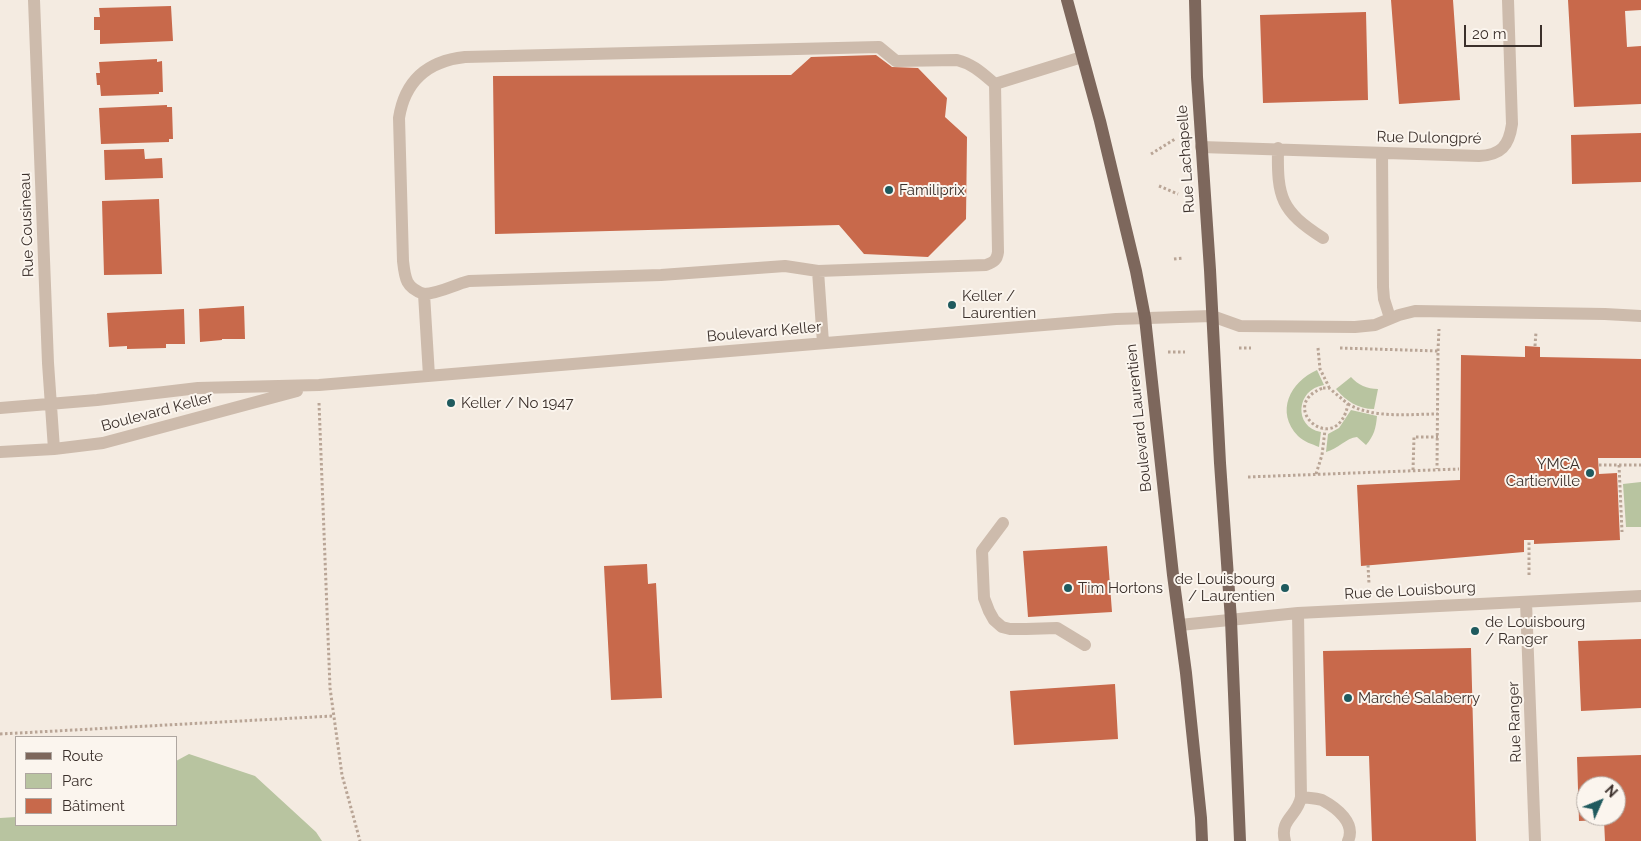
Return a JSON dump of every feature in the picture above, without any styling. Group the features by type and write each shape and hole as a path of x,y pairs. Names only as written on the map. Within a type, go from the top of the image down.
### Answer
{"main road":[{"name":"Boulevard Laurentien","path":"1067,0 1100,120 1134,260 1145,318 1199,798 1202,841"},
{"name":"Rue Lachapelle","path":"1194,0 1212,316"},
{"path":"1212,316 1231,620 1240,841"}],"street":[{"name":"Rue Cousineau","path":"34,0 50,404 54,449"},
{"name":"Rue Dulongpré","path":"1201,147 1480,156 1498,152 1505,146 1511,133 1512,119 1508,0"},
{"path":"879,47 896,61 957,60 966,62 978,69 995,84 998,252 997,258 992,263 986,265 818,271 785,266 661,275 469,281 436,293 424,294 414,291 404,276 399,118 402,103 420,74 448,58 879,47"},
{"path":"995,84 1082,57"},
{"path":"1278,148 1277,176 1283,201 1292,215 1323,238"},
{"path":"1382,153 1383,287 1386,308 1390,318"},
{"path":"818,271 823,343"},
{"path":"424,294 429,376"},
{"path":"1212,316 1240,326 1354,327 1375,325 1390,318 1415,311 1641,316"},
{"name":"Boulevard Keller","path":"0,408 198,388 318,386 823,343 1145,318 1212,316"},
{"name":"Boulevard Keller","path":"0,452 87,446 125,438 318,386"},
{"path":"1003,523 982,551 984,598 988,611 994,620 1002,627 1010,629 1057,628 1085,645"},
{"name":"Rue de Louisbourg","path":"1180,625 1298,613 1641,596"},
{"name":"Rue Ranger","path":"1526,602 1535,841"},
{"path":"1285,841 1283,828 1287,820 1300,805 1301,797 1298,613"},
{"path":"1301,797 1320,800 1345,818 1350,831 1348,841"}],"path":[{"path":"1151,154 1175,139"},
{"path":"1159,186 1178,194"},
{"path":"1174,259 1182,258"},
{"path":"1438,469 1439,324"},
{"path":"1239,348 1257,347"},
{"path":"1310,348 1328,348"},
{"path":"1318,348 1320,369 1329,388 1348,404 1367,412 1438,414"},
{"path":"1337,348 1438,351"},
{"path":"1168,352 1185,352"},
{"path":"1329,388 1316,390 1310,395 1303,409 1313,426 1325,430 1332,428 1344,420 1348,404"},
{"path":"320,416 328,651 333,716 342,775 360,841"},
{"path":"1316,474 1323,449 1325,430"},
{"path":"1413,470 1414,437 1438,437"},
{"path":"1599,465 1641,465"},
{"path":"1619,465 1623,505 1622,532"},
{"path":"1248,476 1459,469"},
{"path":"1529,540 1529,575"},
{"path":"1368,565 1369,584"},
{"path":"0,734 333,716"}],"green space":[{"path":"1317,370 1324,385 1308,393 1303,400 1301,408 1302,416 1306,423 1312,429 1321,432 1319,447 1298,436 1291,427 1287,417 1289,398 1293,390 1307,375"},
{"path":"1351,377 1363,386 1378,389 1374,409 1363,408 1353,403 1336,389"},
{"path":"1351,410 1377,416 1373,435 1366,445 1357,437 1326,452 1328,434 1339,428"},
{"path":"1641,482 1641,527 1626,527 1623,484"},
{"path":"189,754 255,776 316,832 322,841 0,841 0,818 15,817 15,826 178,826 178,760"}],"building":[{"path":"1391,0 1453,0 1460,100 1399,104"},
{"path":"1568,0 1641,0 1641,10 1625,11 1627,47 1641,46 1641,104 1574,107"},
{"path":"171,6 173,41 100,44 100,30 94,30 94,17 100,17 99,8"},
{"path":"1366,12 1368,100 1263,103 1260,15"},
{"path":"876,55 892,67 918,68 947,98 945,117 967,137 966,219 928,257 864,254 839,225 495,234 493,76 791,75 811,57"},
{"path":"157,59 157,62 162,61 163,92 159,92 159,94 101,96 100,85 97,85 96,73 100,73 99,62"},
{"path":"167,105 167,107 172,107 173,139 169,139 169,142 101,144 99,108"},
{"path":"1641,133 1641,182 1572,184 1571,135"},
{"path":"144,149 145,159 162,158 163,178 105,180 104,150"},
{"path":"159,199 162,274 104,275 102,201"},
{"path":"244,306 245,339 222,339 200,342 199,309"},
{"path":"184,309 185,344 166,344 166,348 127,349 127,346 109,347 107,313"},
{"path":"1525,346 1540,347 1540,357 1641,359 1641,458 1598,458 1599,474 1617,473 1620,540 1534,544 1534,540 1524,540 1524,552 1361,566 1357,485 1460,480 1461,355 1525,357"},
{"path":"1107,546 1112,612 1028,617 1023,551"},
{"path":"647,564 648,584 656,583 662,698 611,700 604,566"},
{"path":"1641,639 1641,708 1581,711 1578,641"},
{"path":"1471,648 1476,841 1372,841 1369,756 1326,756 1323,651"},
{"path":"1115,684 1118,739 1014,745 1010,691"},
{"path":"1641,755 1641,841 1605,841 1604,826 1626,826 1626,776 1578,776 1577,757"}],"place":[{"name":"Familiprix","path":"889,190"},
{"name":"Keller / Laurentien","path":"952,305"},
{"name":"Keller / No 1947","path":"451,403"},
{"name":"YMCA Cartierville","path":"1590,473"},
{"name":"Tim Hortons","path":"1068,588"},
{"name":"de Louisbourg / Laurentien","path":"1285,588"},
{"name":"de Louisbourg / Ranger","path":"1475,631"},
{"name":"Marché Salaberry","path":"1348,698"}]}
